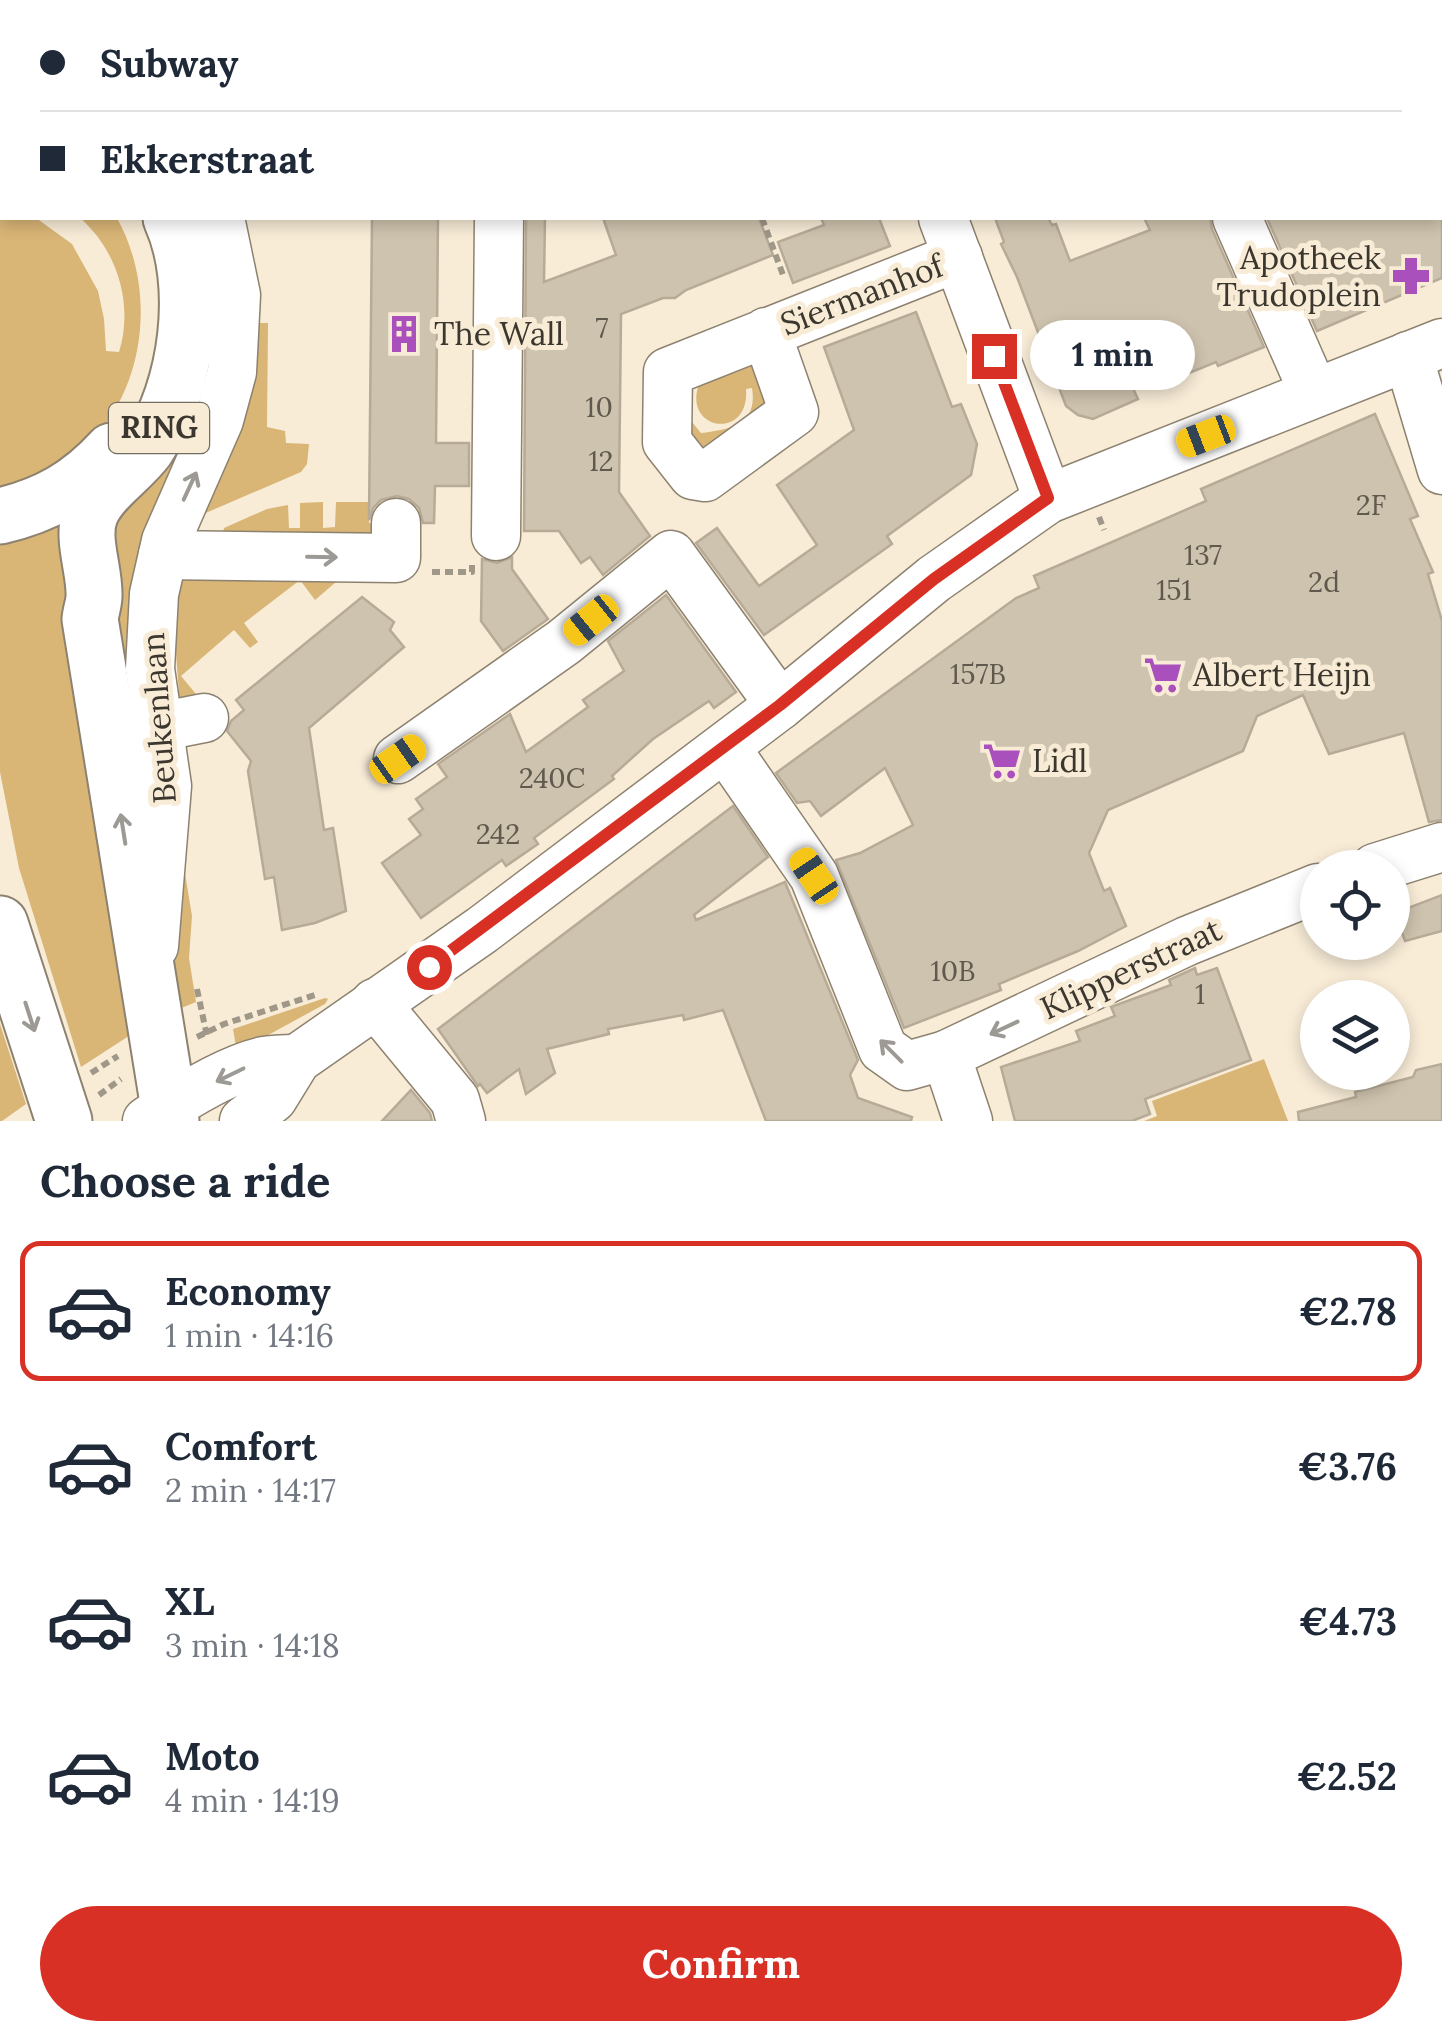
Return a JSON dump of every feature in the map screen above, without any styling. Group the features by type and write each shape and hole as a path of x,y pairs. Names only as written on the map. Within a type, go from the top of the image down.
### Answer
{"main road":[{"name":"RING","path":"0,516 63,494 97,469 124,438 148,393 163,332 163,298 145,220"},
{"name":"Beukenlaan","path":"162,1116 149,994 90,618 94,596 87,530 90,513 146,448 158,428 181,368 186,296 182,258 171,220"},
{"name":"Beukenlaan","path":"63,494 78,600 90,618"},
{"path":"0,924 74,1099"}],"street":[{"name":"Beukenlaan","path":"149,994 167,786 181,722 150,669 154,594 178,511 219,420 232,372 236,295 220,220"},
{"path":"484,544 500,220"},
{"path":"1239,220 1314,393"},
{"path":"950,237 1048,498"},
{"name":"Siermanhof","path":"766,332 950,237"},
{"path":"244,1121 273,1098 297,1059 482,930 780,705 934,579 1048,498 1425,350 1442,470"},
{"path":"163,555 396,558 396,523"},
{"path":"398,759 564,642 671,555 780,705"},
{"name":"Klipperstraat","path":"725,747 814,876 882,1049 907,1066 946,1055 1187,941 1300,895"},
{"path":"1410,857 1442,846"},
{"path":"374,1003 455,1100 461,1121"},
{"path":"946,1055 968,1121"},
{"path":"162,1116 246,1067 266,1060 297,1059"}],"path":[{"path":"763,220 784,275"},
{"path":"414,572 472,572 484,544"},
{"path":"206,1033 324,992 374,1003"},
{"path":"74,1099 126,1051"}],"shaded area":[{"path":"0,220 39,220 72,244 98,291 106,351 119,352 124,315 119,279 104,246 82,220 118,220 138,278 141,310 132,372 102,429 80,452 0,498"},
{"path":"258,323 268,323 267,427 285,431 286,443 309,444 307,464 301,472 201,515 257,349"},
{"path":"753,355 777,399 696,458 686,415 701,433 731,427 751,410 752,388 746,389 745,405 738,416 719,424 701,413 696,402 698,387 682,380"},
{"path":"197,364 211,365 190,436 155,869 101,553"},
{"path":"323,502 323,528 335,527 336,502 368,502 369,523 385,523 381,537 221,543 224,528 267,509 288,505 289,528 300,528 300,503"},
{"path":"56,516 138,1030 81,1067 19,868 0,772 0,533"},
{"path":"181,575 343,576 315,600 300,580 244,623 258,642 250,648 234,630 181,676 196,694 180,706 174,627"},
{"path":"180,843 192,916 189,958 196,1002 174,1011 168,985"},
{"path":"325,998 325,1004 237,1052 233,1029"},
{"path":"0,1024 26,1104 2,1121 0,1121"},
{"path":"1264,1059 1288,1121 1144,1121 1157,1116 1152,1101"}],"building":[{"name":"The Wall","path":"372,220 438,220 436,443 469,443 469,486 435,486 434,523 423,523 419,508 409,499 397,496 381,500 369,520"},
{"path":"526,220 545,220 544,282 616,255 604,220 760,220 773,255 675,298 663,298 621,314 619,492 650,536 603,575 590,557 581,563 559,531 524,531"},
{"path":"822,220 880,220 890,246 793,283 778,242 824,225"},
{"path":"996,220 1049,220 1056,224 1070,261 1150,230 1145,220 1210,220 1264,347 1162,384 1131,384 1138,399 1093,419 1078,415 1066,406 1001,244 1004,242"},
{"path":"1268,220 1442,220 1442,278 1317,331"},
{"path":"916,312 952,407 961,404 977,444 971,475 887,536 892,544 764,635 696,543 717,528 759,586 817,545 777,485 854,430 824,347"},
{"path":"1375,414 1418,516 1410,519 1433,572 1428,574 1442,621 1442,820 1429,822 1404,733 1329,754 1303,695 1257,716 1243,751 1108,810 1089,853 1104,891 1110,888 1126,926 999,984 1001,990 904,1028 836,860 860,853 913,825 885,768 821,816 810,801 797,803 776,773 1016,598 1039,588 1034,576 1206,501 1201,489"},
{"path":"512,557 512,569 548,619 503,651 481,621 482,559 497,563"},
{"path":"666,595 736,692 714,708 709,701 653,739 612,776 614,779 534,838 538,844 506,866 502,860 421,918 382,863 421,835 409,819 423,809 416,799 447,777 438,764 510,714 526,752 588,707 583,700 624,671 608,641"},
{"path":"362,597 394,622 390,630 404,647 309,728 324,830 333,828 346,911 282,930 274,877 265,879 248,771 251,761 227,731 231,721 244,710 236,700"},
{"path":"733,806 768,857 694,915 696,920 785,882 858,1060 850,1075 858,1098 912,1117 911,1121 766,1121 723,1010 684,1020 683,1015 608,1029 609,1034 547,1049 555,1073 526,1094 519,1069 487,1093 478,1086 438,1029"},
{"path":"1442,895 1442,931 1410,940 1410,907"},
{"path":"1195,968 1197,975 1217,968 1251,1060 1145,1099 1150,1114 1132,1121 1015,1121 1001,1067 1080,1041 1076,1031 1115,1016 1111,1007 1171,985 1169,980"},
{"path":"1442,1064 1442,1121 1299,1121 1298,1112 1356,1097 1355,1092 1410,1090 1410,1078 1416,1070"},
{"path":"411,1090 432,1121 382,1121"}],"place":[{"name":"Apotheek Trudoplein","path":"1411,276"},
{"name":"The Wall","path":"404,334"},
{"name":"Albert Heijn","path":"1163,675"},
{"name":"Lidl","path":"1002,761"}],"route":[{"path":"429,967 780,705 934,579 1048,498 994,356"}]}
